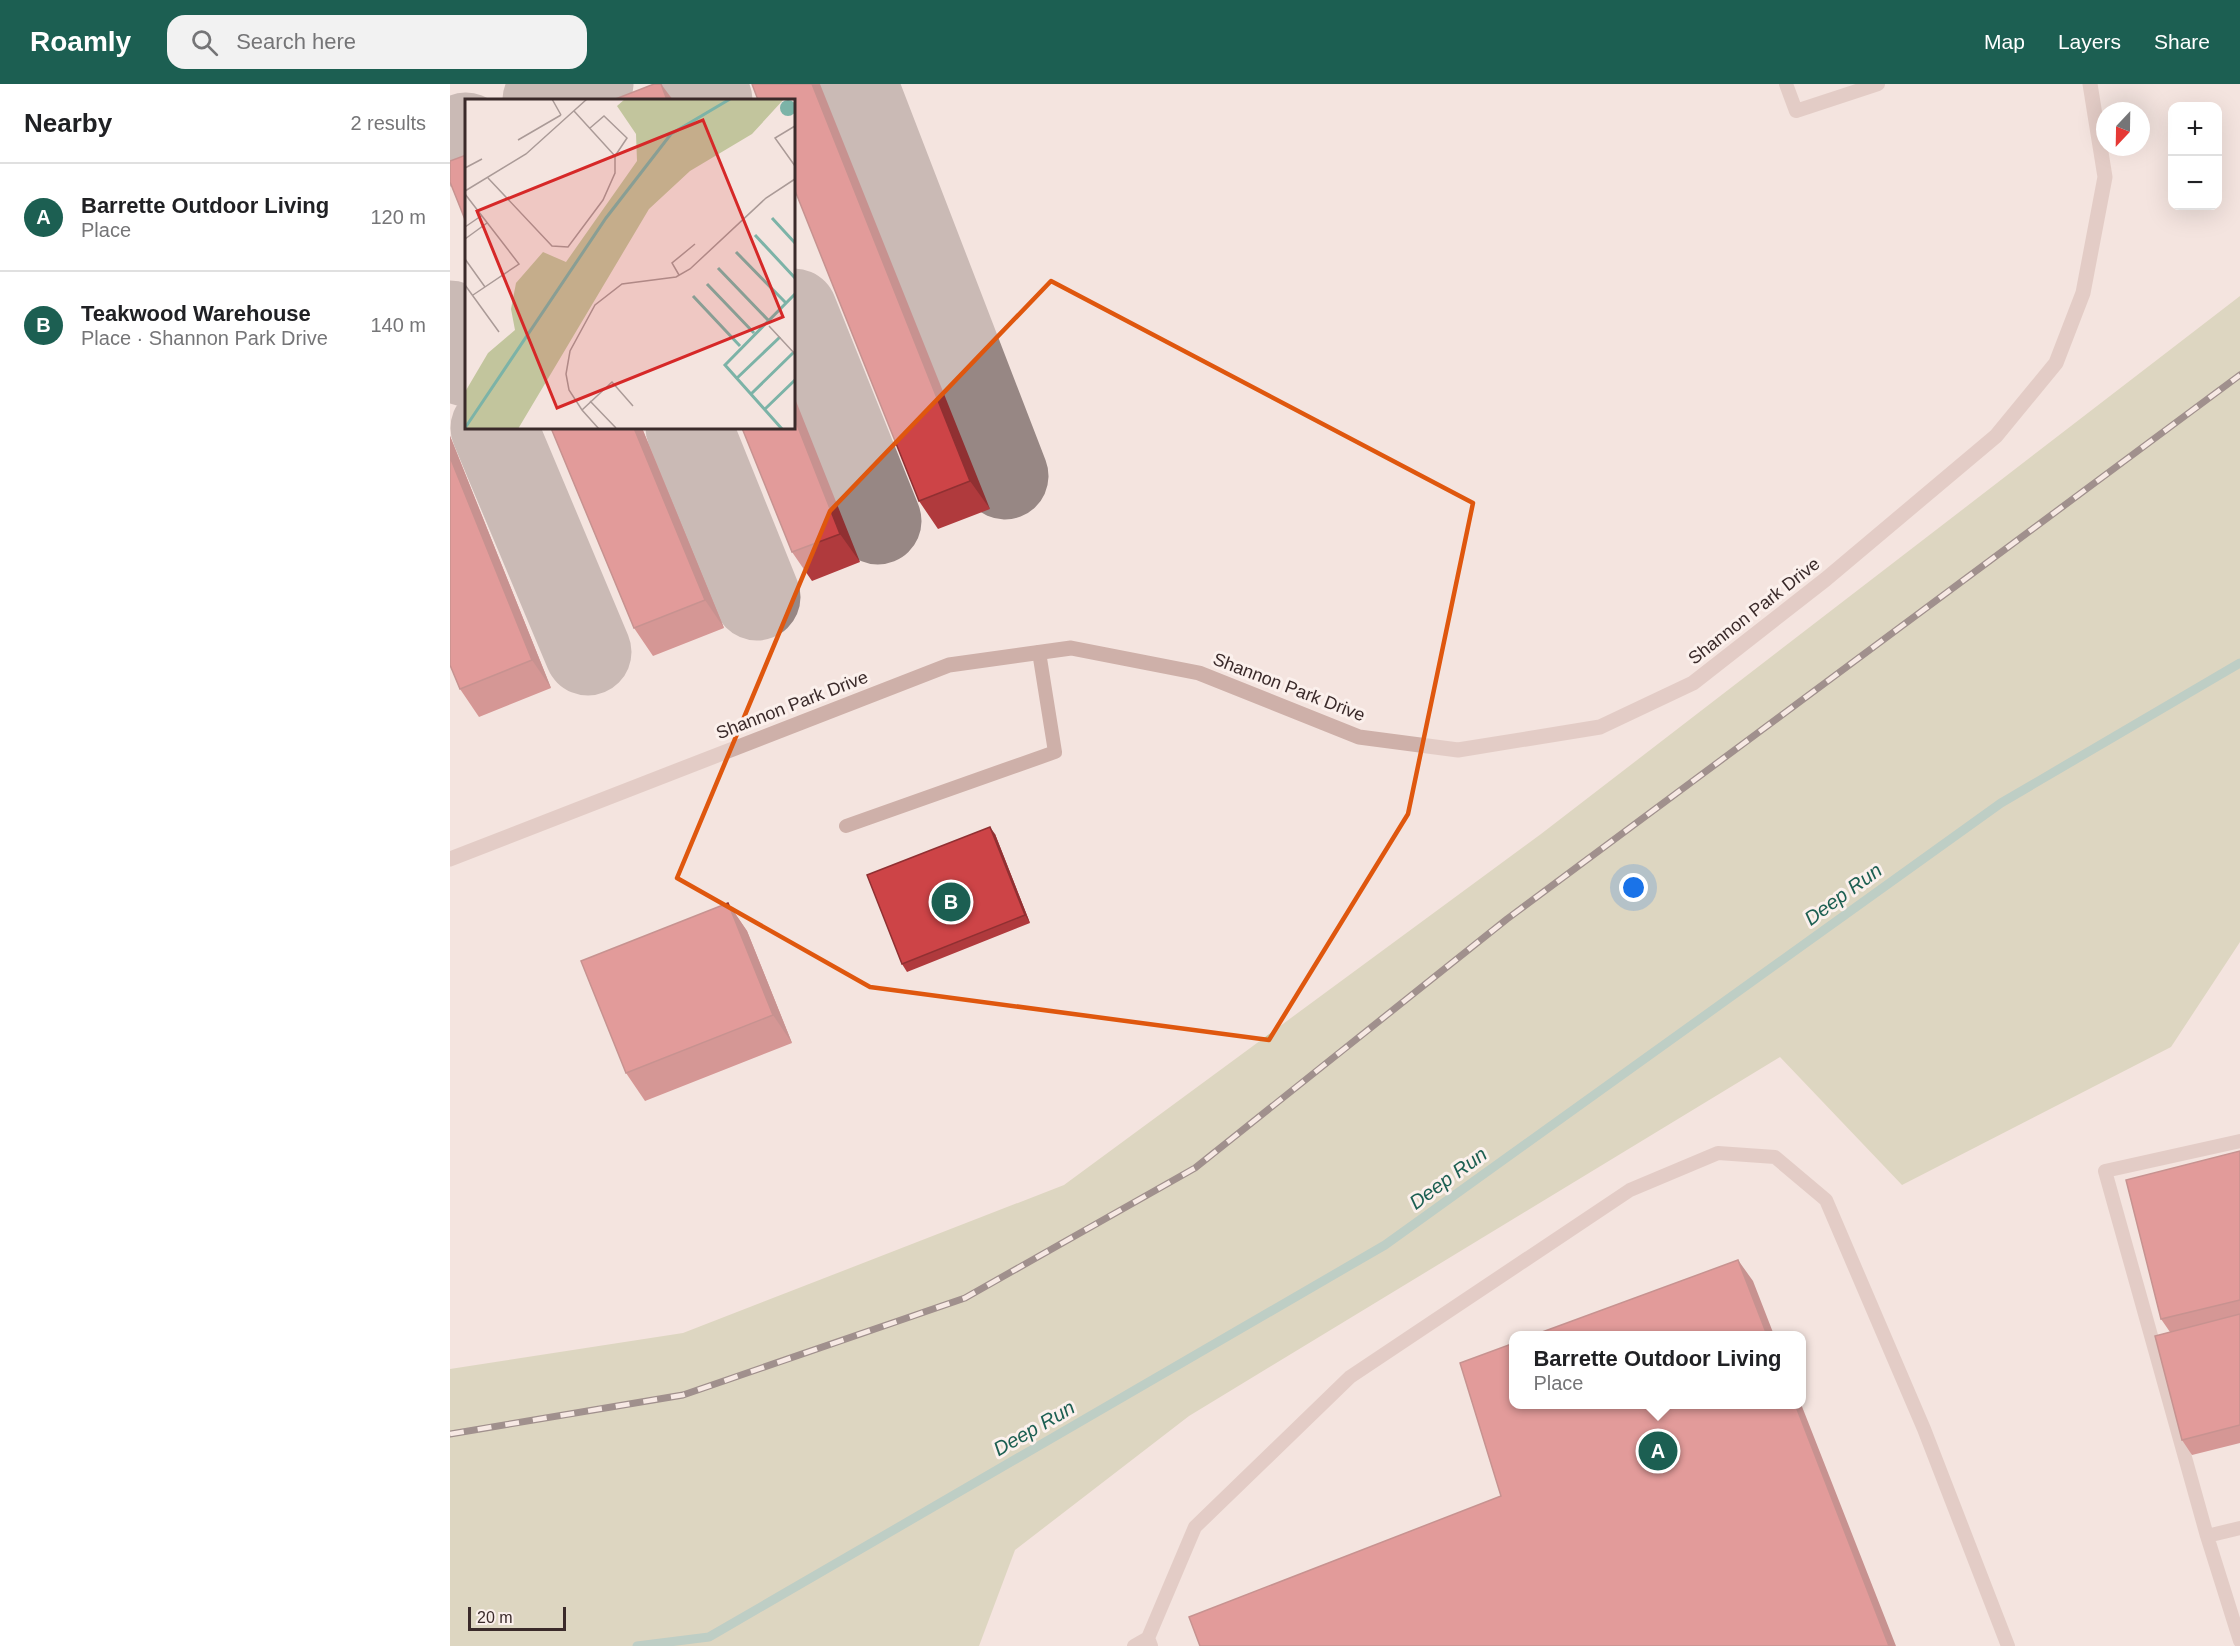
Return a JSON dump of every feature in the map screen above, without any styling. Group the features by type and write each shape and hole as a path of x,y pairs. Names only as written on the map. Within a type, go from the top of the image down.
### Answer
{"street":[{"name":"Shannon Park Drive","path":"450,859 949,665 1071,648 1199,672 1359,737 1458,750 1600,727 1693,683 1826,579 1996,436 2056,363 2083,293 2105,177 2090,84"}],"lane":[{"path":"1786,84 1796,111 1878,84"},
{"path":"846,826 1055,752 1040,652"},
{"path":"2240,1140 2105,1171 2207,1536 2235,1604 2240,1641"},
{"path":"1134,1646 1149,1642 1195,1527 1350,1377 1630,1190 1718,1153 1774,1157 1826,1200 1924,1429 2008,1646"},
{"path":"2207,1536 2240,1528"}],"highlighted area":[{"path":"1051,281 1473,503 1408,814 1269,1040 870,987 677,878 830,511"}],"green space":[{"path":"2240,296 2240,942 2171,1047 1902,1185 1780,1057 1189,1416 1015,1550 979,1646 450,1646 450,1369 683,1333 1064,1185 1541,834"}],"building":[{"path":"654,84 661,84 667,99 616,99"},
{"path":"752,84 812,84 970,481 919,501 795,191 795,99 758,99"},
{"path":"465,155 465,220 450,182 450,161"},
{"path":"795,420 840,534 792,552 742,429 795,429"},
{"path":"551,429 634,429 705,600 634,628"},
{"path":"450,457 532,660 460,689 450,665"},
{"path":"990,827 1025,915 902,964 867,875"},
{"path":"728,903 773,1015 626,1073 581,961"},
{"path":"2240,1151 2240,1300 2161,1319 2126,1180"},
{"path":"1738,1260 1765,1331 1545,1331"},
{"path":"2240,1314 2240,1425 2182,1440 2155,1336"},
{"path":"1509,1345 1509,1409 1797,1409 1889,1646 1200,1646 1189,1617 1501,1496 1460,1363"}],"waterway":[{"name":"Deep Run","path":"637,1646 709,1637 1385,1245 2001,803 2240,663"}],"taxiway":[{"path":"549,99 590,84"},
{"path":"702,84 709,99"},
{"path":"854,84 1005,476"},
{"path":"450,143 465,136"},
{"path":"795,314 878,521"},
{"path":"450,324 465,361"},
{"path":"494,429 588,652"},
{"path":"689,429 757,597"}],"railway":[{"path":"450,1434 683,1395 965,1298 1195,1168 1507,919 2240,375"}],"place":[{"name":"Teakwood Warehouse","path":"951,902"},
{"name":"Barrette Outdoor Living","path":"1658,1451"}]}
